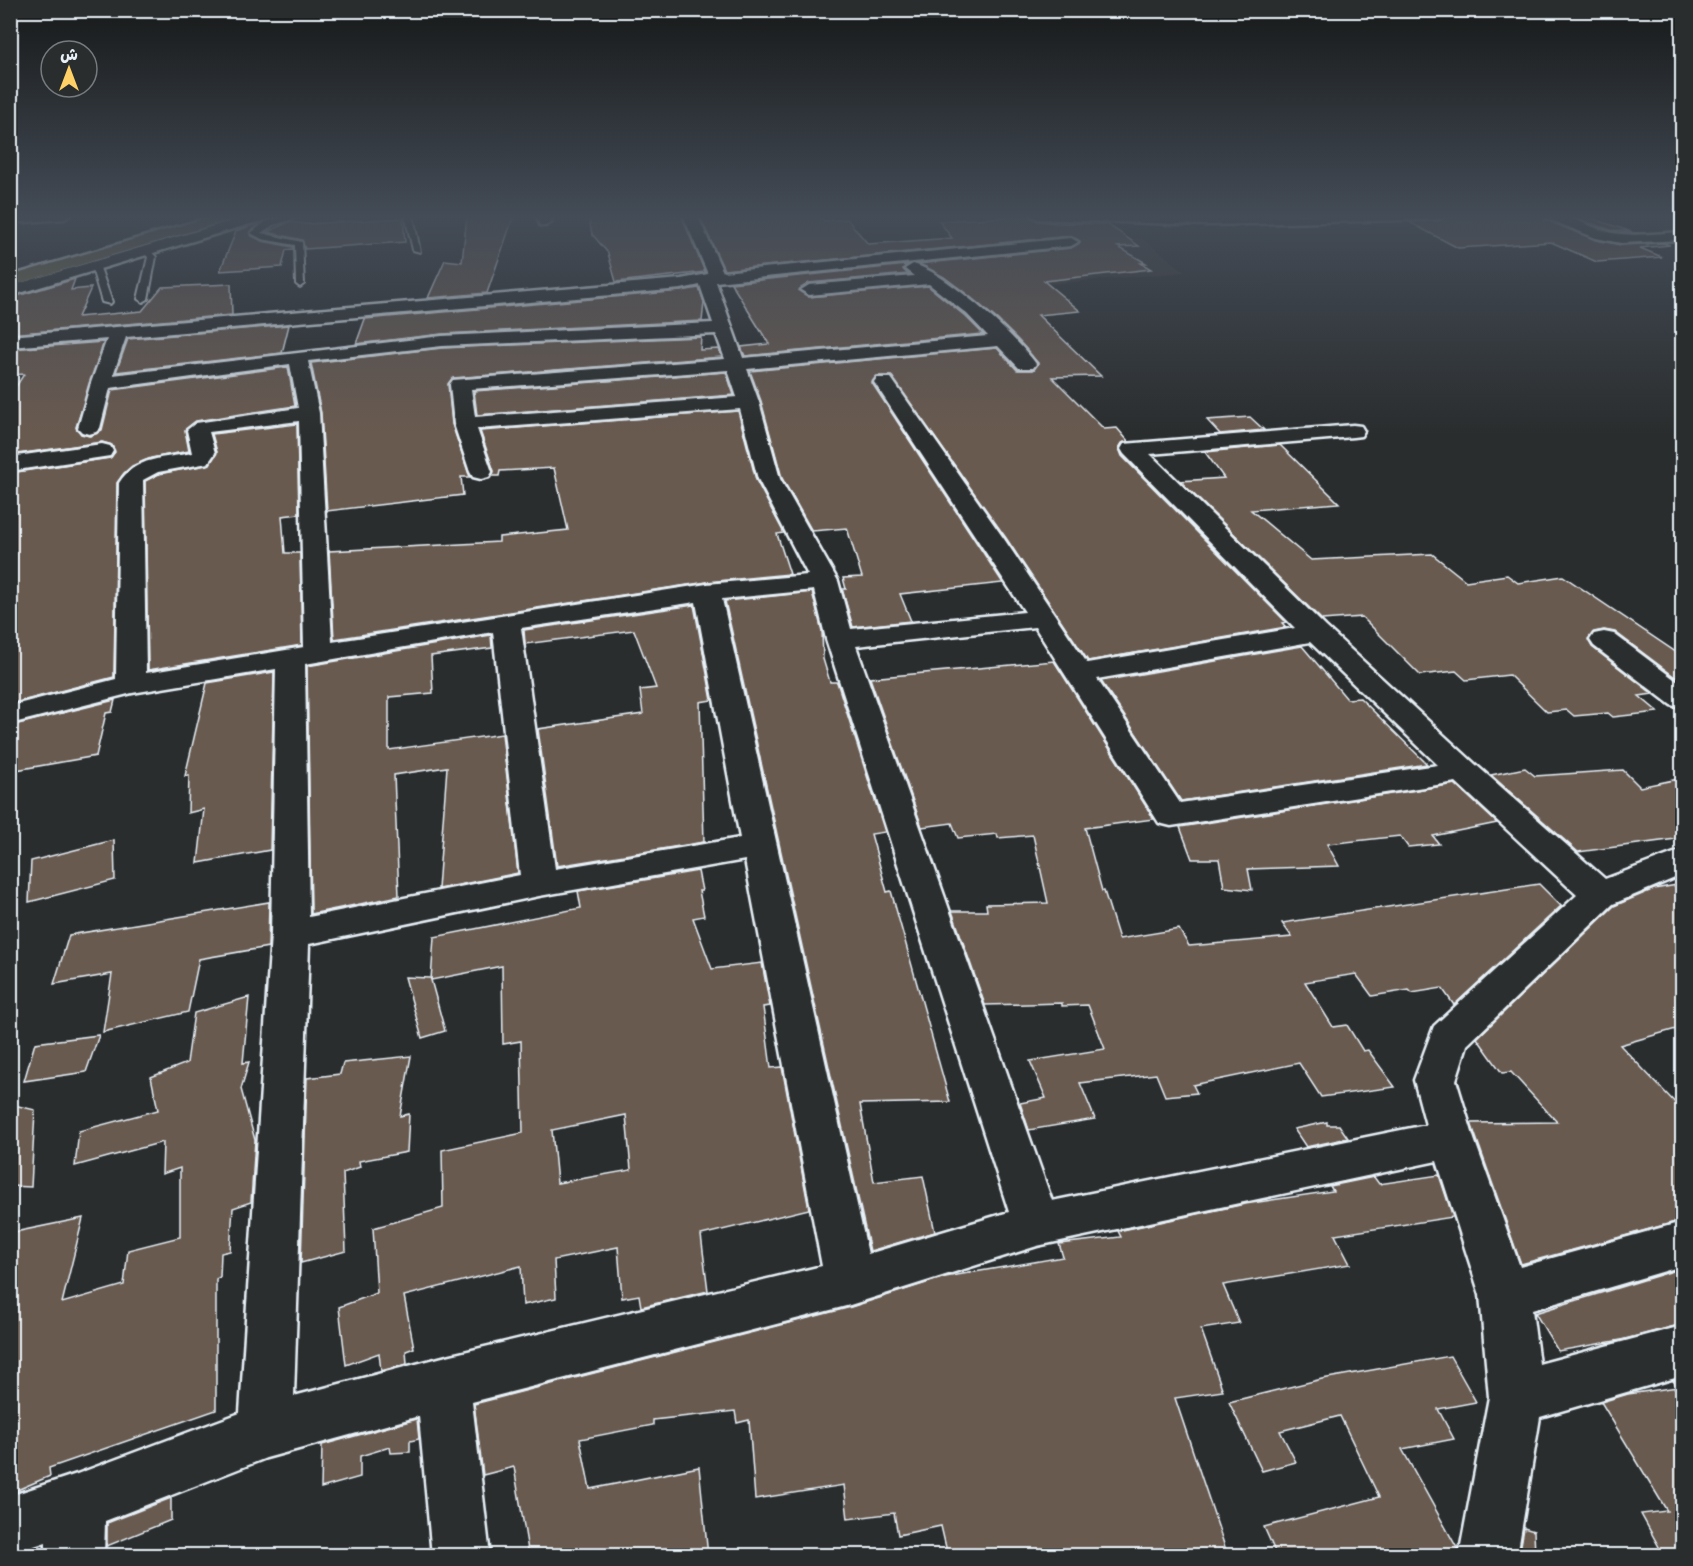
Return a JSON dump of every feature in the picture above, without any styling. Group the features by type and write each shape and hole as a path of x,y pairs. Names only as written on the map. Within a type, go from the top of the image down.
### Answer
{"street":[{"path":"713,288 749,402 769,479 825,581 840,639 1037,1225"},
{"path":"10,342 119,332 456,322 716,296 754,288"},
{"path":"794,291 828,288"},
{"path":"945,288 973,310 1026,364"},
{"path":"101,383 298,357 456,322 716,296"},
{"path":"456,322 465,424 481,472"},
{"path":"89,428 101,383 119,332"},
{"path":"460,384 736,364 1000,340"},
{"path":"266,1431 304,656 309,413 298,357"},
{"path":"884,382 992,539 1170,815 1463,771"},
{"path":"465,424 749,402"},
{"path":"131,684 130,483 132,476 137,471 200,458 204,453 198,430 203,426 309,413"},
{"path":"1353,431 1132,448 1316,633 1600,895"},
{"path":"10,464 102,451"},
{"path":"10,715 131,684 506,622 707,592 825,581"},
{"path":"707,592 850,1282"},
{"path":"840,639 1043,618"},
{"path":"506,622 539,884"},
{"path":"1078,673 1316,633"},
{"path":"1604,640 1683,699"},
{"path":"290,934 539,884 759,846"},
{"path":"1488,1556 1516,1397 1505,1295 1452,1140 1436,1080 1449,1037 1600,895 1683,862"},
{"path":"10,1525 76,1529 266,1431 443,1383 850,1282 1037,1225 1452,1140"},
{"path":"1505,1295 1683,1244"},
{"path":"1516,1397 1683,1352"},
{"path":"443,1383 461,1556"}],"lane":[{"path":"102,288 107,302"},
{"path":"143,299 145,288"}],"shaded area":[{"path":"957,288 1007,288 963,292"}],"building":[{"path":"44,288 72,288 71,290 91,288 78,317 142,311 161,288 231,288 232,315 10,334 10,298"},
{"path":"432,288 489,288 487,293 428,298"},
{"path":"699,288 704,302 702,321 442,334 356,344 365,319"},
{"path":"734,288 803,288 799,291 809,297 905,288 931,288 983,334 745,356 741,347 769,344"},
{"path":"958,288 1052,288 1080,311 1038,315 1101,376 1052,377 1104,429 1117,428 1128,441 1122,443 1119,448 1122,456 1286,622 1282,623 1286,627 1088,661 1006,538 891,376 877,376 872,383 1003,583 900,594 911,621 853,627 842,589 846,589 843,578 862,577 847,528 812,531 782,478 761,401 750,371 997,348 1017,370 1033,370 1038,363 998,320"},
{"path":"289,325 282,353 116,372 128,339"},
{"path":"701,337 700,350 719,349 722,357 453,378 448,384 452,424 470,477 461,477 463,495 327,511 321,413 311,363 442,348"},
{"path":"104,342 76,427 81,434 90,436 102,430 112,390 288,367 295,406 196,421 185,430 189,451 151,458 132,466 124,473 117,483 114,677 10,704 10,473 110,458 115,452 112,445 102,442 10,455 10,402 24,374 10,375 10,349"},
{"path":"726,372 734,395 477,415 474,391"},
{"path":"738,411 756,480 784,533 777,534 790,574 707,582 334,639 329,551 499,542 499,537 568,530 554,468 500,471 499,476 492,476 494,471 480,431"},
{"path":"1250,417 1264,430 1220,434 1207,420"},
{"path":"297,424 299,514 282,516 285,553 300,553 302,645 148,670 145,481 159,474 210,464 217,452 212,434"},
{"path":"1280,445 1339,503 1251,510 1311,560 1432,554 1466,581 1507,575 1518,583 1563,576 1683,657 1683,683 1615,632 1604,630 1594,632 1588,639 1592,647 1653,694 1639,696 1658,712 1613,717 1608,713 1574,716 1567,710 1547,712 1509,675 1466,680 1456,671 1420,675 1362,617 1322,620 1180,481 1224,478 1205,452"},
{"path":"812,592 822,631 823,659 830,682 837,682 885,832 871,834 887,892 891,891 950,1102 860,1104 874,1182 923,1176 935,1232 870,1251 725,601"},
{"path":"694,605 712,700 700,702 704,842 557,866 538,729 643,714 640,690 656,688 634,630 525,644 524,630"},
{"path":"491,635 492,648 431,656 433,693 389,697 389,750 502,734 518,873 438,889 447,767 394,775 399,896 311,914 307,666"},
{"path":"1302,646 1347,699 1360,698 1427,764 1181,801 1101,681"},
{"path":"1054,661 1154,819 1085,828 1102,891 1104,891 1119,939 1179,929 1189,946 1292,937 1282,923 1539,884 1561,906 1454,1005 1442,988 1372,996 1356,974 1305,982 1333,1027 1347,1025 1363,1051 1368,1050 1395,1087 1321,1097 1299,1063 1193,1085 1197,1093 1165,1096 1156,1074 1080,1083 1095,1119 1029,1130 1020,1103 1046,1098 1030,1061 1105,1049 1088,1005 1062,1006 1062,1003 985,1005 952,911 987,911 986,904 1048,903 1033,835 998,838 997,834 958,838 952,823 922,827 870,678"},
{"path":"274,672 270,850 198,863 204,809 188,813 189,775 185,776 207,683"},
{"path":"115,700 112,712 106,713 96,756 10,771 10,726"},
{"path":"1525,768 1535,776 1623,770 1640,787 1683,778 1683,838 1578,852 1491,775"},
{"path":"1455,784 1497,823 1433,836 1439,844 1408,847 1400,836 1327,844 1339,866 1248,869 1252,890 1224,887 1219,859 1192,859 1180,827"},
{"path":"114,840 115,880 29,902 31,861"},
{"path":"698,871 704,916 693,918 712,969 762,963 770,1006 763,1007 771,1068 782,1067 809,1209 701,1235 708,1291 641,1307 639,1295 622,1298 618,1247 554,1260 556,1298 523,1305 521,1266 404,1296 414,1348 406,1351 407,1364 381,1371 379,1353 346,1365 339,1307 377,1293 373,1228 443,1208 442,1150 523,1133 521,1041 503,1044 502,966 431,980 434,937 581,908 578,891","holes":["626,1115 631,1170 557,1183 552,1130"]},
{"path":"1683,884 1683,1027 1620,1045 1683,1111 1683,1220 1521,1264 1471,1123 1557,1122 1511,1072 1502,1073 1477,1038 1614,906 1654,889"},
{"path":"269,902 268,947 199,959 188,1012 103,1032 112,974 54,984 69,935"},
{"path":"405,977 430,978 445,1031 422,1038"},
{"path":"249,997 243,1063 249,1062 241,1089 255,1140 251,1202 233,1208 230,1251 221,1253 220,1277 216,1279 216,1410 49,1468 50,1476 10,1493 10,1247 15,1232 83,1218 62,1303 124,1285 128,1250 180,1237 180,1168 162,1174 163,1142 75,1166 79,1131 158,1110 151,1077 187,1063 194,1013"},
{"path":"99,1035 86,1072 24,1081 35,1043"},
{"path":"411,1056 400,1116 409,1114 407,1152 359,1161 360,1167 343,1173 346,1251 301,1263 307,1078 340,1074 343,1063"},
{"path":"10,1104 35,1110 31,1187 10,1186"},
{"path":"1327,1122 1327,1125 1339,1125 1348,1138 1306,1147 1294,1129"},
{"path":"1439,1175 1453,1217 1335,1235 1350,1264 1223,1285 1239,1323 1201,1329 1223,1391 1175,1398 1228,1556 948,1556 941,1526 898,1535 894,1513 848,1519 844,1485 755,1499 749,1420 737,1423 735,1411 653,1420 653,1425 580,1439 590,1489 699,1467 708,1556 529,1556 514,1467 483,1475 474,1404 851,1307 945,1277 1063,1257 1059,1244 1121,1237 1118,1231 1245,1204 1333,1191 1330,1186 1374,1177 1379,1184"},
{"path":"1683,1268 1683,1324 1621,1340 1558,1351 1535,1313"},
{"path":"1450,1356 1476,1402 1438,1409 1454,1439 1402,1449 1458,1550 1457,1556 1277,1556 1264,1527 1379,1497 1340,1416 1280,1431 1296,1462 1262,1471 1229,1402 1322,1379"},
{"path":"1683,1378 1683,1556 1664,1556 1641,1514 1667,1511 1601,1402 1628,1394 1678,1387 1673,1381"},
{"path":"417,1419 419,1439 410,1441 410,1452 391,1453 390,1447 360,1456 360,1477 321,1488 322,1445"},
{"path":"171,1498 171,1520 107,1546 107,1523"},
{"path":"1524,1528 1534,1531 1535,1556 1519,1556"}]}
